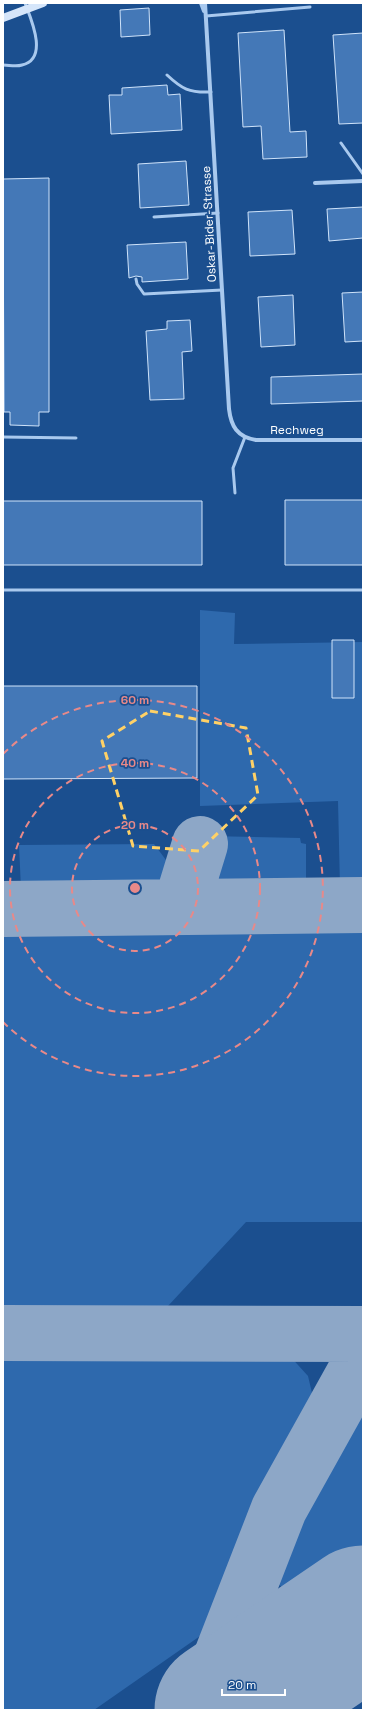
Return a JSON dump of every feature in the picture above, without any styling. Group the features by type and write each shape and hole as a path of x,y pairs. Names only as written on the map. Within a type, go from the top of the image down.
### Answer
{"main road":[{"path":"3,18 26,6 43,3"}],"street":[{"name":"Oskar-Bider-Strasse","path":"201,3 206,16"},
{"name":"Oskar-Bider-Strasse","path":"205,3 229,408 235,430"},
{"path":"315,183 363,181"},
{"name":"Rechweg","path":"235,430 245,437 256,440 363,440"}],"lane":[{"path":"3,65 22,65 29,62 37,49 37,40 26,6"},
{"path":"206,16 310,7"},
{"path":"167,74 181,88 199,93 211,92"},
{"path":"341,143 363,174"},
{"path":"154,217 218,213"},
{"path":"136,279 137,284 144,294 222,290"},
{"path":"3,437 76,438"},
{"path":"236,493 233,468 245,437"},
{"path":"3,590 363,590"}],"highlighted area":[{"path":"150,711 246,728 258,795 199,851 133,846 102,741"}],"shaded area":[{"path":"200,610 235,613 234,644 363,642 363,887 340,887 338,801 200,806"},
{"path":"208,836 300,838 301,843 306,844 306,880 301,880 302,888 230,886 211,875 203,864 200,844 207,845"},
{"path":"154,844 169,864 168,876 148,890 21,889 19,845"},
{"path":"363,921 363,1222 246,1222 168,1306 3,1311 3,924"},
{"path":"275,1351 288,1354 308,1376 312,1393 312,1406 203,1634 94,1710 3,1710 3,1358"},
{"path":"363,1393 363,1547 295,1595 276,1583 308,1501"}],"building":[{"path":"149,8 150,35 121,37 120,10"},
{"path":"284,30 290,132 306,131 307,157 263,159 261,126 243,127 238,33"},
{"path":"363,33 363,123 339,124 333,35"},
{"path":"167,85 168,95 180,94 182,130 111,134 109,95 122,95 122,88"},
{"path":"186,161 189,205 140,208 138,164"},
{"path":"49,178 49,412 39,412 39,426 10,425 10,412 4,412 3,179"},
{"path":"363,207 363,238 329,241 327,209"},
{"path":"292,210 295,254 250,256 248,212"},
{"path":"186,242 188,279 142,282 142,277 136,276 129,278 127,245"},
{"path":"363,292 363,341 345,342 342,293"},
{"path":"293,295 295,345 261,347 258,297"},
{"path":"190,320 192,351 182,352 184,399 150,400 146,331 167,329 167,321"},
{"path":"363,374 363,401 271,404 271,377"},
{"path":"285,500 363,500 363,565 285,565"},
{"path":"3,501 202,501 202,565 3,565"},
{"path":"332,640 354,640 354,698 332,698"},
{"path":"3,686 197,686 197,778 3,779"}],"taxiway":[{"path":"181,906 200,844"},
{"path":"3,909 363,905"},
{"path":"3,1333 363,1334"},
{"path":"196,1710 214,1676 279,1509 363,1358"}],"runway":[{"path":"225,1710 363,1616"}]}
